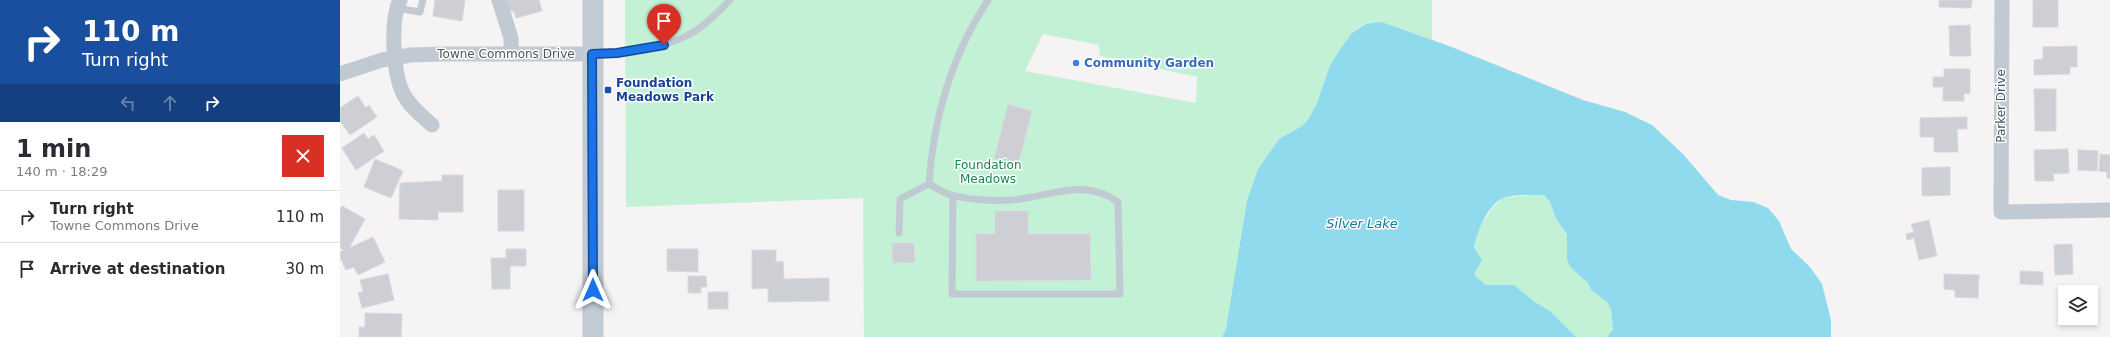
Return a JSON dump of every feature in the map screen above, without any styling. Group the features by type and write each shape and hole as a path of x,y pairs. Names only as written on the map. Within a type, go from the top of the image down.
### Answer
{"main road":[{"path":"593,0 593,337"}],"street":[{"path":"499,0 511,38 511,54"},
{"name":"Parker Drive","path":"2002,0 2000,212 2110,210"},
{"path":"398,4 393,31 403,93 415,109 432,125"},
{"name":"Towne Commons Drive","path":"340,74 367,64 396,57 428,54 592,54"}],"lane":[{"path":"398,4 420,12 423,0"},
{"name":"Towne Commons Drive","path":"592,54 617,53 664,45 688,36 708,22 730,0"},
{"path":"929,184 930,160 953,69 964,42 988,0"},
{"path":"929,184 953,195 971,198 1012,200 1084,188 1107,194 1118,202 1120,294 952,294 953,195"},
{"path":"899,233 900,199 929,184"}],"green space":[{"name":"Foundation Meadows","path":"625,0 1432,0 1432,40 1382,22 1330,65 1317,103 1308,120 1302,126 1279,139 1258,169 1226,329 1222,337 864,337 863,198 626,207","holes":["1043,34 1099,45 1100,56 1197,77 1196,103 1025,71"]},
{"path":"1544,195 1550,202 1556,219 1567,234 1567,259 1570,267 1588,283 1591,290 1607,302 1611,309 1613,331 1607,337 1576,337 1550,311 1535,302 1514,285 1486,285 1475,276 1474,248 1476,234 1492,208 1502,198"}],"water":[{"name":"Silver Lake","path":"1382,22 1449,46 1583,100 1625,112 1652,125 1683,154 1718,195 1731,200 1753,202 1768,208 1779,221 1791,249 1810,267 1822,284 1831,320 1831,337 1607,337 1613,330 1611,309 1607,302 1591,290 1588,283 1570,267 1567,259 1567,234 1556,219 1550,202 1544,195 1529,195 1503,198 1492,206 1477,235 1474,248 1482,260 1475,272 1475,276 1486,285 1514,285 1535,302 1550,311 1576,337 1222,337 1226,329 1247,201 1258,169 1279,139 1302,126 1308,120 1317,103 1330,65 1351,34 1366,24"}],"building":[{"path":"435,0 465,0 462,21 433,16"},
{"path":"504,0 539,0 542,11 516,18 514,11 508,12"},
{"path":"1939,0 1972,0 1971,8 1939,7"},
{"path":"2033,0 2058,0 2058,27 2033,27"},
{"path":"1970,25 1971,56 1950,56 1949,26"},
{"path":"2077,46 2077,67 2070,67 2070,74 2034,75 2034,60 2043,59 2043,47"},
{"path":"1944,69 1970,69 1970,94 1964,93 1964,101 1943,101 1943,87 1933,87 1933,77 1944,77"},
{"path":"2034,89 2056,89 2056,131 2035,131"},
{"path":"358,96 366,108 369,105 377,117 350,135 340,121 340,108"},
{"path":"1008,104 1032,111 1018,165 994,159"},
{"path":"1967,117 1967,129 1957,129 1958,152 1934,152 1934,137 1920,137 1920,118"},
{"path":"364,133 368,139 374,135 384,151 356,170 342,148"},
{"path":"2068,149 2069,173 2053,174 2054,181 2035,181 2034,150"},
{"path":"2078,150 2098,151 2097,171 2078,170"},
{"path":"2100,154 2110,155 2110,178 2107,178 2107,172 2099,171"},
{"path":"375,159 403,171 391,198 364,187"},
{"path":"1950,167 1950,195 1922,196 1922,168"},
{"path":"442,175 463,175 463,212 438,212 438,220 399,219 400,183 442,181"},
{"path":"498,190 524,190 524,231 498,231"},
{"path":"342,206 365,219 347,252 340,248 340,209"},
{"path":"995,211 1028,211 1028,234 1090,234 1091,280 976,281 976,234 995,234"},
{"path":"1929,220 1937,256 1919,260 1914,238 1907,240 1906,234 1914,232 1911,224"},
{"path":"373,237 385,262 358,275 354,267 346,270 340,257 340,252"},
{"path":"892,243 914,243 915,262 893,263"},
{"path":"2072,244 2073,274 2055,275 2054,245"},
{"path":"506,249 526,249 526,266 510,266 510,289 492,289 491,258 506,258"},
{"path":"667,249 698,249 698,272 667,271"},
{"path":"752,250 776,250 776,262 783,261 784,279 829,278 829,301 768,302 768,288 752,289"},
{"path":"2020,271 2043,272 2043,285 2020,284"},
{"path":"388,274 394,300 362,308 358,293 363,292 360,280"},
{"path":"1944,274 1979,275 1978,298 1955,297 1955,290 1944,289"},
{"path":"688,276 706,276 707,287 701,287 701,293 688,293"},
{"path":"708,292 728,292 728,309 708,309"},
{"path":"365,313 402,314 401,337 359,337 359,327 365,327"}],"place":[{"name":"Community Garden","path":"1076,63"},
{"name":"Foundation Meadows Park","path":"608,90"}],"route":[{"path":"593,290 592,54 617,53 664,45"}]}
